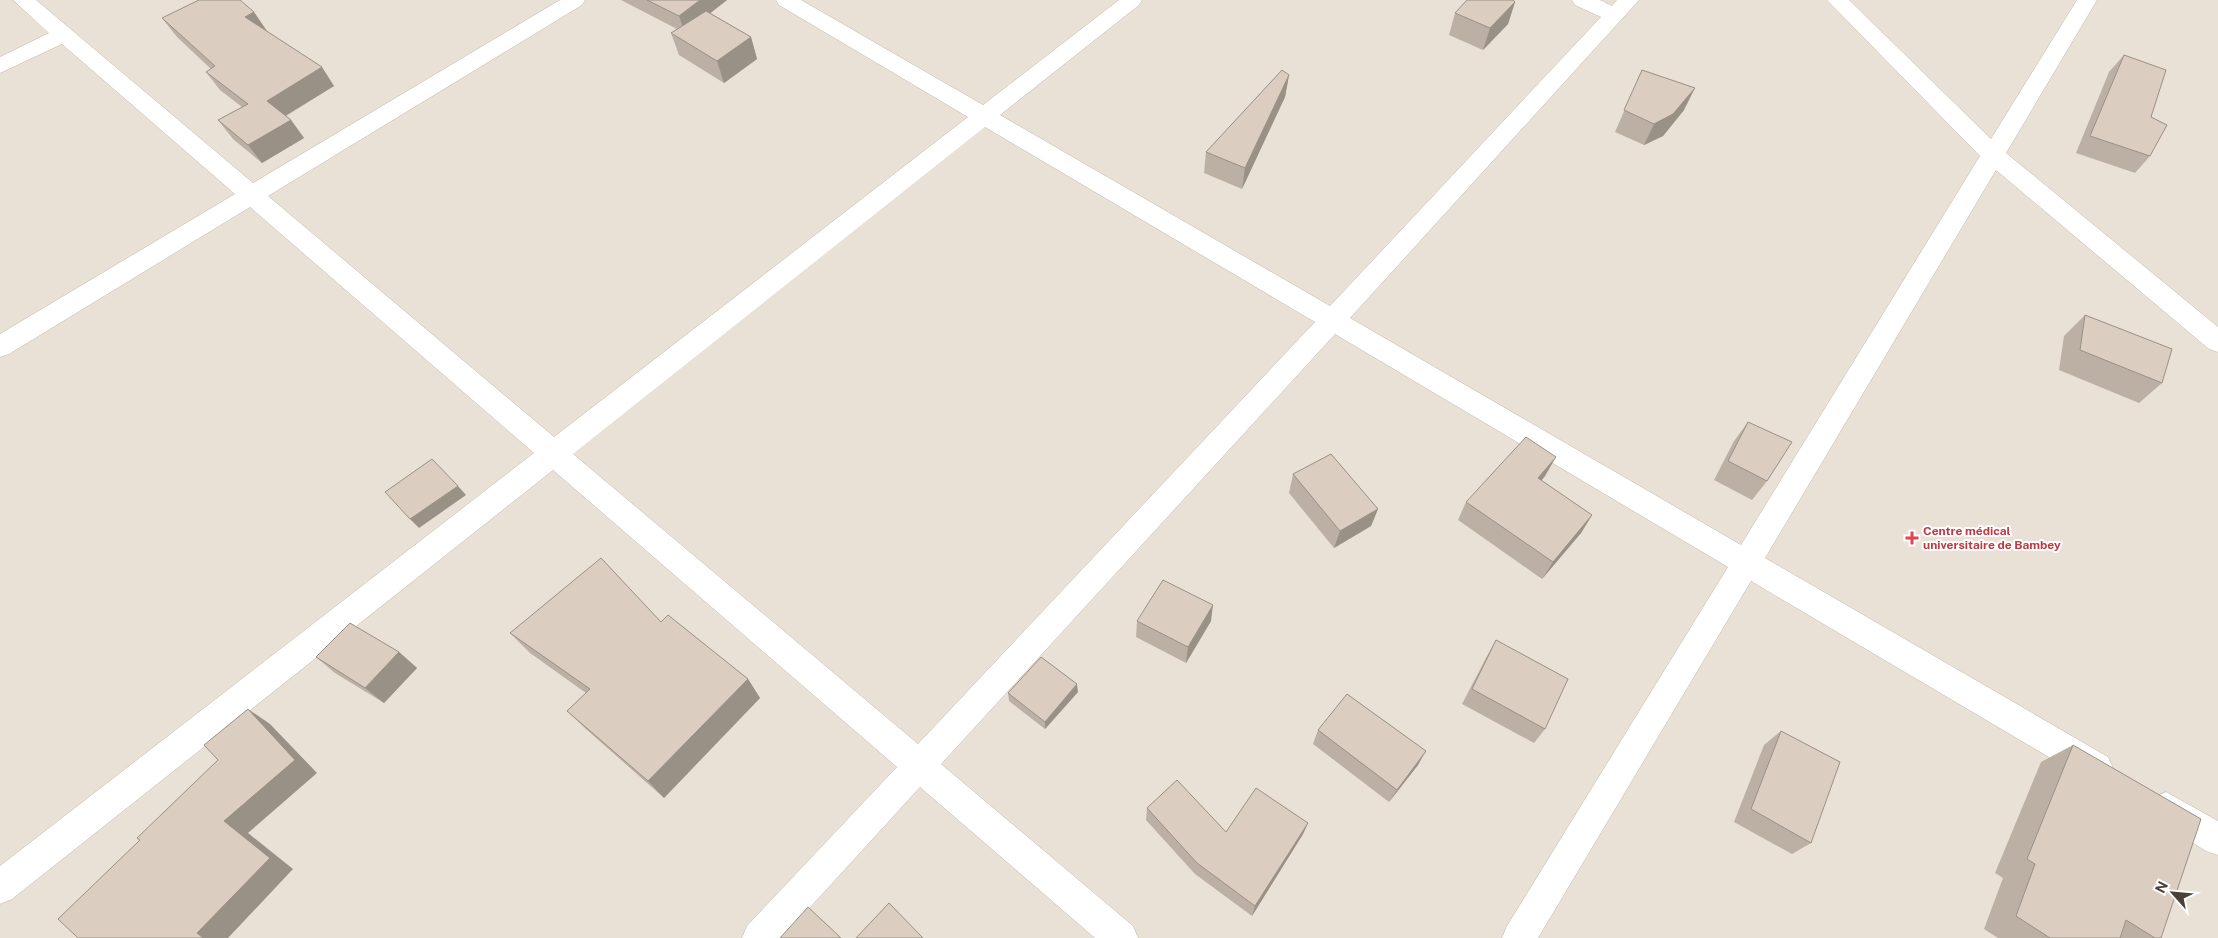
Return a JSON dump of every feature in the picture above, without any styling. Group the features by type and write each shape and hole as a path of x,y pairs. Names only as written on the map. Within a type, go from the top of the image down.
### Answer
{"street":[{"path":"23,0 1121,938"},
{"path":"0,347 575,0"},
{"path":"786,0 2115,778"},
{"path":"0,887 1132,0"},
{"path":"1582,0 1622,7"},
{"path":"1837,0 1993,155 2218,342"},
{"path":"1519,938 2087,0"},
{"path":"759,938 1622,7"},
{"path":"0,66 63,35"},
{"path":"2141,794 2218,839"}],"shaded area":[{"path":"0,0 2218,0 2218,938 0,938"}],"building":[{"path":"199,0 240,0 254,12 245,17 322,67 267,101 291,120 248,145 218,120 248,104 206,72 215,66 162,18"},
{"path":"647,0 700,0 679,16"},
{"path":"1467,0 1513,0 1515,2 1490,28 1455,13"},
{"path":"706,11 751,37 717,61 671,33"},
{"path":"2124,55 2166,70 2151,117 2167,125 2150,156 2090,136"},
{"path":"1282,70 1289,75 1245,168 1206,152"},
{"path":"1642,70 1695,88 1673,114 1654,124 1624,110"},
{"path":"2085,315 2172,349 2162,383 2080,350"},
{"path":"1748,422 1792,442 1767,481 1728,461"},
{"path":"1526,437 1556,457 1538,478 1592,515 1553,562 1466,502"},
{"path":"1331,454 1378,509 1340,531 1293,474"},
{"path":"432,459 458,486 410,519 385,492"},
{"path":"601,558 661,622 668,615 748,679 648,781 567,711 590,689 510,633"},
{"path":"1163,580 1213,605 1188,647 1137,621"},
{"path":"350,623 399,652 365,688 316,657"},
{"path":"1496,640 1568,679 1545,729 1472,689"},
{"path":"1041,657 1077,684 1045,722 1008,693"},
{"path":"1347,694 1426,751 1397,790 1318,730"},
{"path":"248,709 295,760 224,821 270,858 197,933 203,938 78,938 58,919 140,840 137,838 218,760 204,745"},
{"path":"1781,731 1840,762 1811,843 1751,809"},
{"path":"2073,745 2201,819 2161,938 2155,938 2126,920 2120,938 2050,938 2016,916 2035,864 2027,859"},
{"path":"1177,780 1226,832 1256,788 1308,823 1255,906 1197,863 1147,808"},
{"path":"889,903 923,938 856,938"},
{"path":"808,907 841,938 780,938"}],"place":[{"name":"Centre médical universitaire de Bambey","path":"1912,538"}]}
